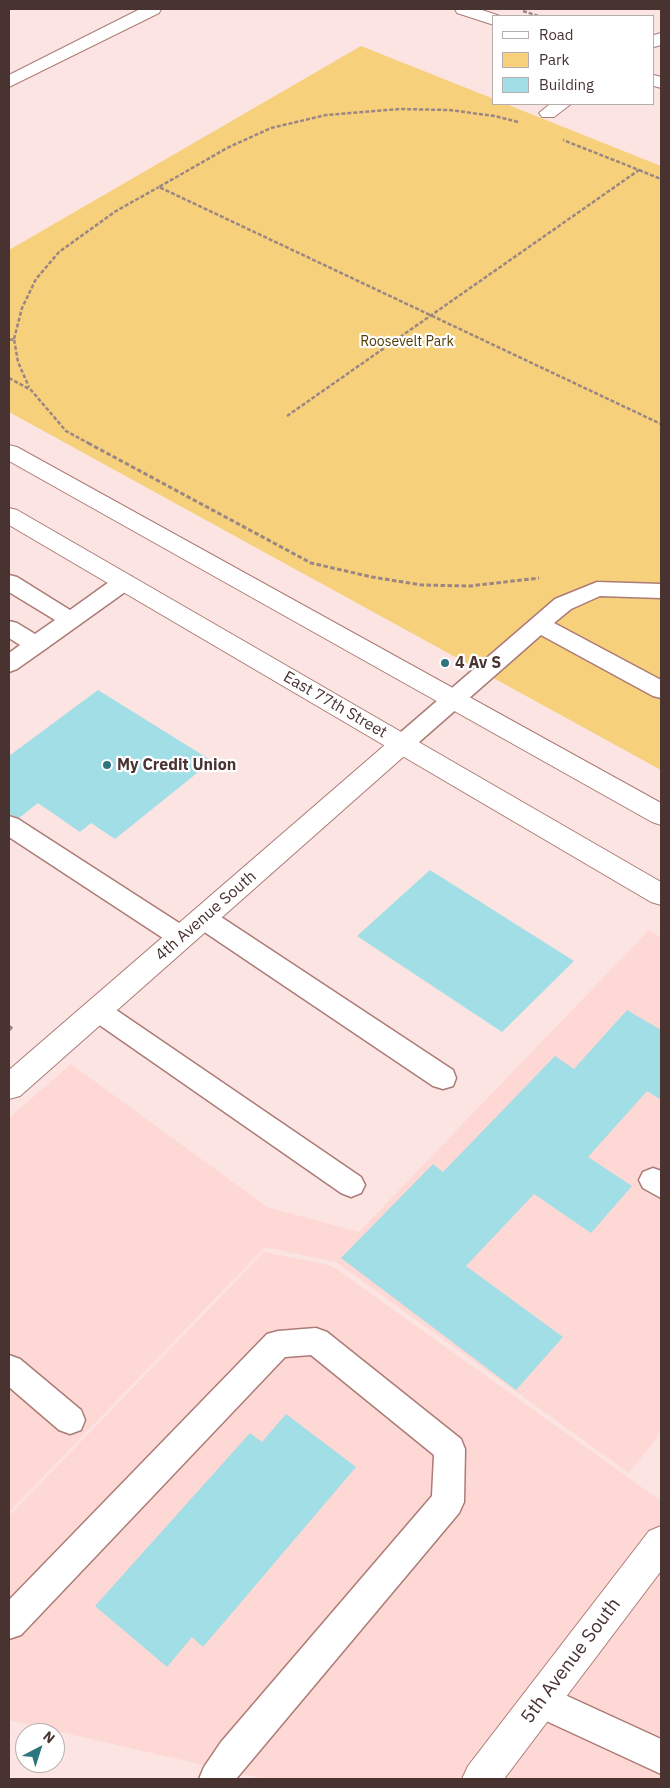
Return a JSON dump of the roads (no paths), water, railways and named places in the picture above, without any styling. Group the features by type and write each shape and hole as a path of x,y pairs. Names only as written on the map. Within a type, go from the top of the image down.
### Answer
{"street":[{"path":"9,82 153,9"},
{"path":"463,9 492,19"},
{"path":"9,452 661,815"},
{"name":"East 77th Street","path":"12,521 124,582 661,895"},
{"name":"4th Avenue South","path":"9,1087 402,744"},
{"name":"5th Avenue South","path":"481,1779 661,1543"}],"lane":[{"path":"9,582 71,620"},
{"path":"9,664 124,582"},
{"path":"402,744 563,604 597,589 661,591"},
{"path":"540,625 661,690"},
{"path":"9,628 36,645"},
{"path":"9,825 181,937"},
{"path":"202,918 443,1078"},
{"path":"97,1010 351,1185"},
{"path":"9,1623 278,1344 316,1341 450,1449 448,1502 233,1754 216,1779"},
{"path":"9,1369 70,1420"},
{"path":"541,1702 661,1757"}],"place":[{"name":"4 Av S","path":"445,663"},
{"name":"My Credit Union","path":"107,765"}],"park label":[{"name":"Roosevelt Park","path":"407,342"}]}
